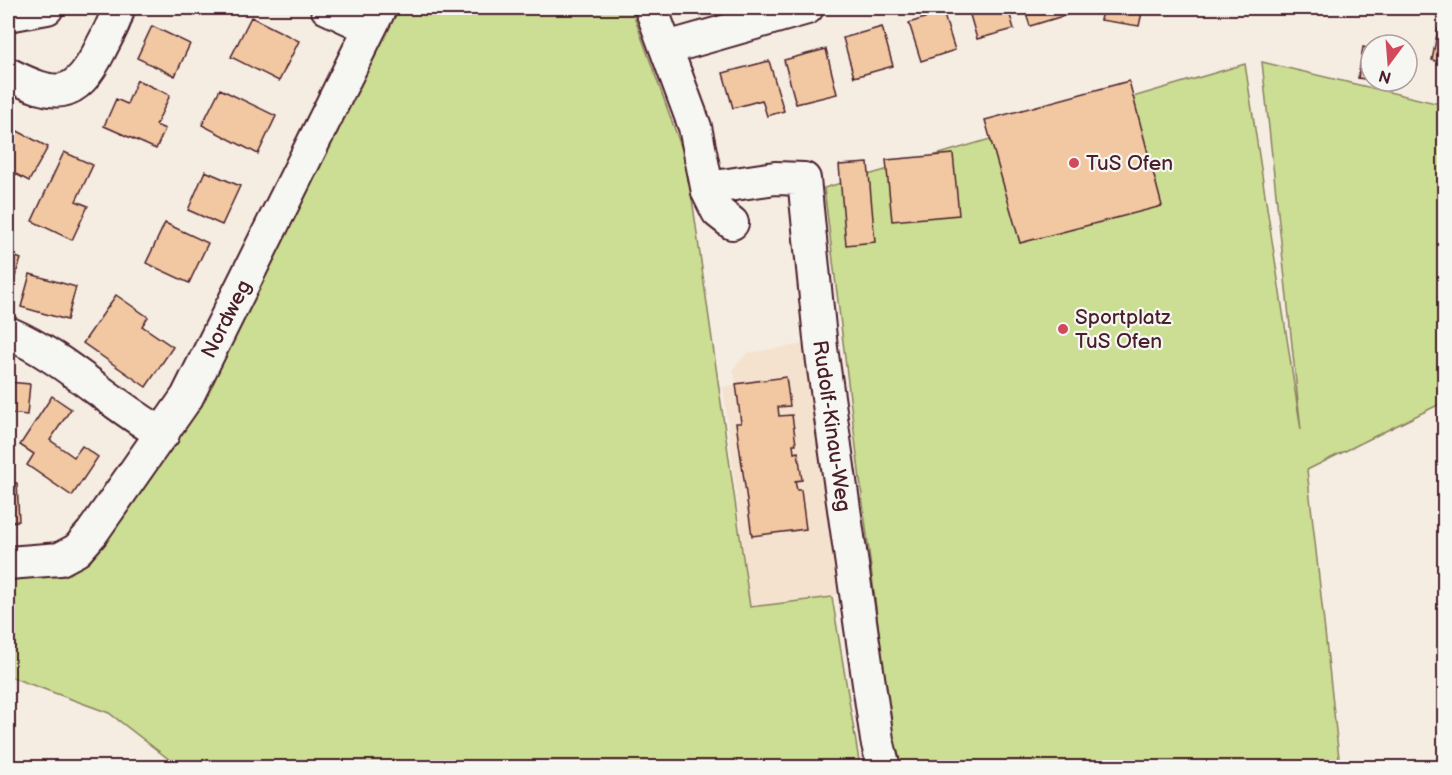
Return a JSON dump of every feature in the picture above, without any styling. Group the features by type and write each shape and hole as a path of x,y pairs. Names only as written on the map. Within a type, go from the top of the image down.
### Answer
{"street":[{"path":"8,15 47,8"},
{"path":"8,74 48,90 67,89 77,84 90,70 118,8"},
{"path":"327,8 375,18"},
{"path":"651,8 695,127 708,188 718,212 732,223"},
{"path":"667,48 807,8"},
{"name":"Nordweg","path":"8,563 60,559 77,550 92,533 163,434 187,397 375,18"},
{"name":"Rudolf-Kinau-Weg","path":"708,188 775,178 804,179 821,348 877,740 884,768"},
{"path":"8,333 36,347 134,418 163,434"}],"shaded area":[{"path":"805,344 845,589 832,597 750,607 723,387 736,384 733,369 747,353"}],"green space":[{"path":"398,8 631,8 687,163 750,607 832,597 860,767 179,767 109,713 8,676 8,568 90,562"},
{"name":"Sportplatz TuS Ofen","path":"1262,62 1359,85 1359,93 1393,93 1444,105 1444,402 1307,470 1340,767 884,767 892,738 824,188 1245,64 1301,430"}],"building":[{"path":"968,8 1008,8 1014,29 977,39"},
{"path":"1024,8 1074,8 1076,12 1030,26"},
{"path":"1103,8 1143,8 1139,26 1100,20"},
{"path":"943,12 955,50 921,61 909,23"},
{"path":"251,17 299,41 279,81 231,57"},
{"path":"152,26 190,44 175,76 137,58"},
{"path":"882,27 893,66 854,77 843,38"},
{"path":"1438,29 1444,30 1444,63 1432,60"},
{"path":"826,49 837,94 796,104 784,60"},
{"path":"769,61 784,111 767,116 762,100 733,108 723,73"},
{"path":"137,80 170,95 156,125 165,129 156,149 104,126 116,99 127,104"},
{"name":"TuS Ofen","path":"1129,81 1162,206 1020,243 985,120"},
{"path":"220,89 276,116 258,154 202,125"},
{"path":"8,126 48,147 29,181 8,170"},
{"path":"64,152 93,165 76,201 88,206 72,240 32,221"},
{"path":"953,154 959,215 892,221 886,160"},
{"path":"868,163 875,242 846,245 839,165"},
{"path":"205,171 240,186 222,225 188,210"},
{"path":"165,223 208,243 189,283 146,263"},
{"path":"8,254 21,259 8,297"},
{"path":"30,274 76,287 67,320 21,307"},
{"path":"116,295 148,317 142,326 173,347 146,387 83,343"},
{"path":"786,377 790,406 778,407 779,416 792,415 796,444 793,444 794,453 798,452 802,480 795,481 797,490 801,490 806,529 752,536 736,423 741,423 736,384"},
{"path":"8,382 30,384 27,415 9,413 8,433"},
{"path":"52,396 71,409 50,440 74,457 82,446 98,457 72,496 27,465 34,454 20,445"},
{"path":"8,483 17,483 19,521 8,522"}],"place":[{"name":"TuS Ofen","path":"1074,163"},
{"name":"Sportplatz TuS Ofen","path":"1063,329"}]}
